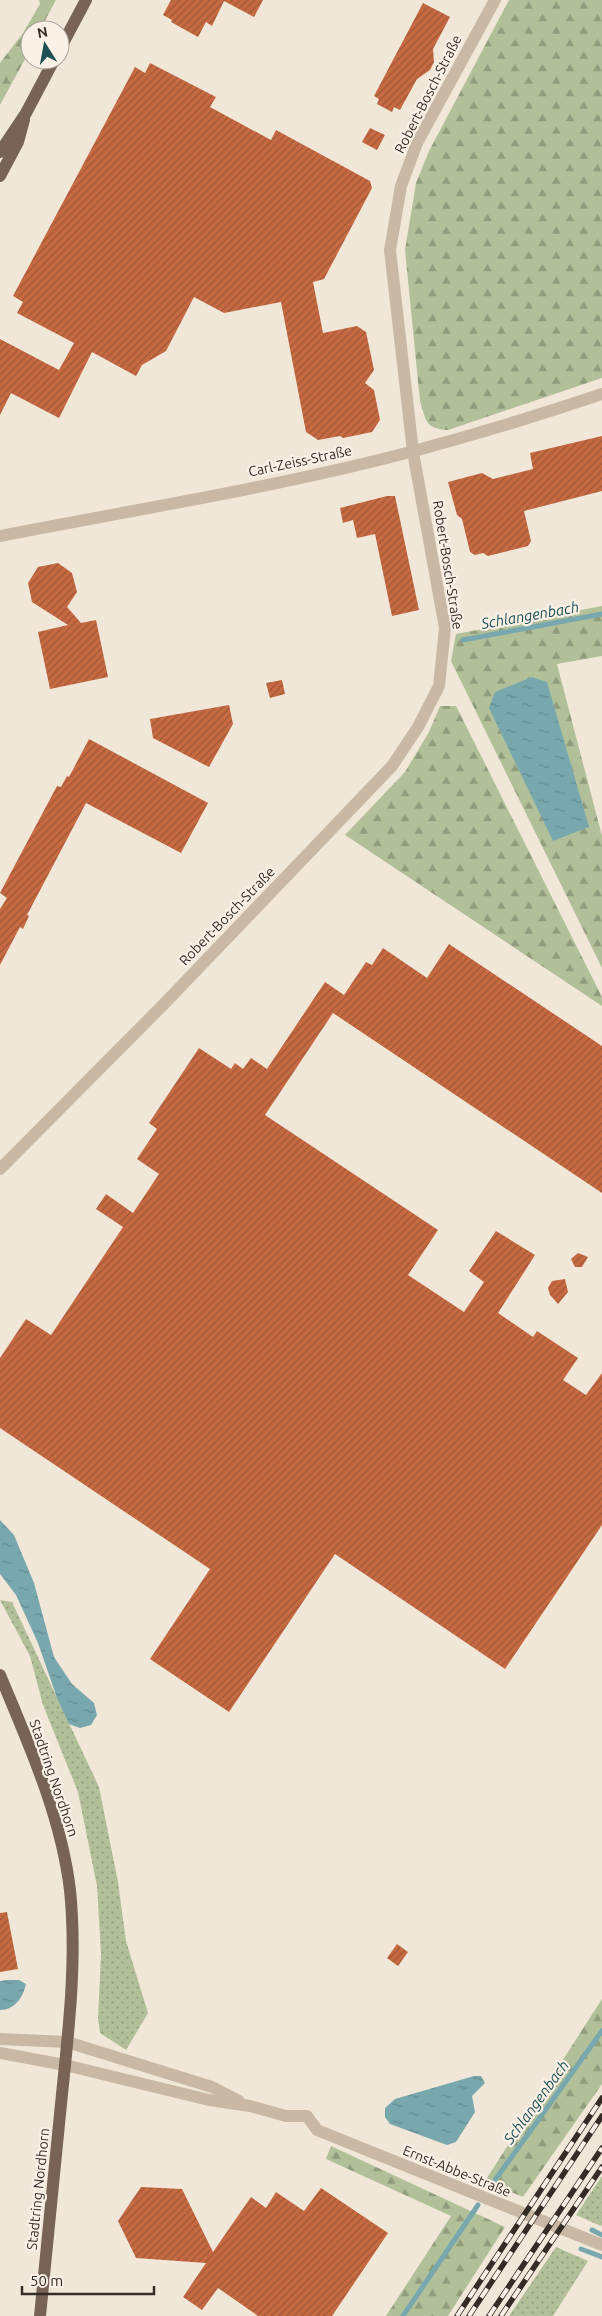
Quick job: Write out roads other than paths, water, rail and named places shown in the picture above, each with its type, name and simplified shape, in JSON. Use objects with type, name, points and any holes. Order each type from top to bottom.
[{"type":"main road","points":[[70,30],[86,0]]},
{"type":"main road","points":[[0,152],[26,113],[49,70]]},
{"type":"main road","points":[[0,176],[18,142],[26,113]]},
{"type":"main road","name":"Stadtring Nordhorn","points":[[0,1675],[34,1756],[58,1827],[70,1890],[73,1952],[67,2042],[40,2316]]},
{"type":"street","name":"Robert-Bosch-Straße","points":[[0,1169],[164,1004],[392,766],[418,727],[439,686],[446,628],[413,452],[390,250],[401,186],[417,143],[494,0]]},
{"type":"street","name":"Carl-Zeiss-Straße","points":[[0,536],[252,488],[413,452],[529,419],[602,394]]},
{"type":"street","points":[[0,2039],[67,2042],[212,2087],[250,2106]]},
{"type":"street","points":[[0,2053],[65,2065],[209,2100],[250,2106]]},
{"type":"street","name":"Ernst-Abbe-Straße","points":[[250,2106],[286,2116],[307,2116],[317,2130],[602,2245]]},
{"type":"water","points":[[532,677],[547,682],[589,827],[553,841],[489,708],[495,692]]},
{"type":"water","points":[[0,1520],[14,1535],[34,1583],[54,1657],[72,1684],[94,1703],[97,1715],[91,1725],[80,1728],[69,1724],[57,1698],[38,1643],[16,1595],[0,1574]]},
{"type":"water","points":[[19,1980],[26,1984],[18,2002],[10,2008],[0,2010],[0,1981]]},
{"type":"water","points":[[474,2076],[481,2076],[485,2083],[472,2096],[475,2112],[456,2142],[447,2145],[390,2124],[385,2117],[385,2108],[395,2099]]},
{"type":"waterway","name":"Schlangenbach","points":[[463,640],[602,614]]},
{"type":"waterway","name":"Schlangenbach","points":[[490,2187],[602,2031]]},
{"type":"waterway","name":"Schlangenbach","points":[[403,2316],[478,2205]]},
{"type":"waterway","points":[[592,2230],[602,2235]]},
{"type":"waterway","points":[[581,2249],[602,2257]]},
{"type":"railway","points":[[457,2316],[602,2098]]},
{"type":"railway","points":[[469,2316],[602,2116]]},
{"type":"railway","points":[[489,2316],[602,2148]]},
{"type":"railway","points":[[501,2316],[602,2167]]}]
